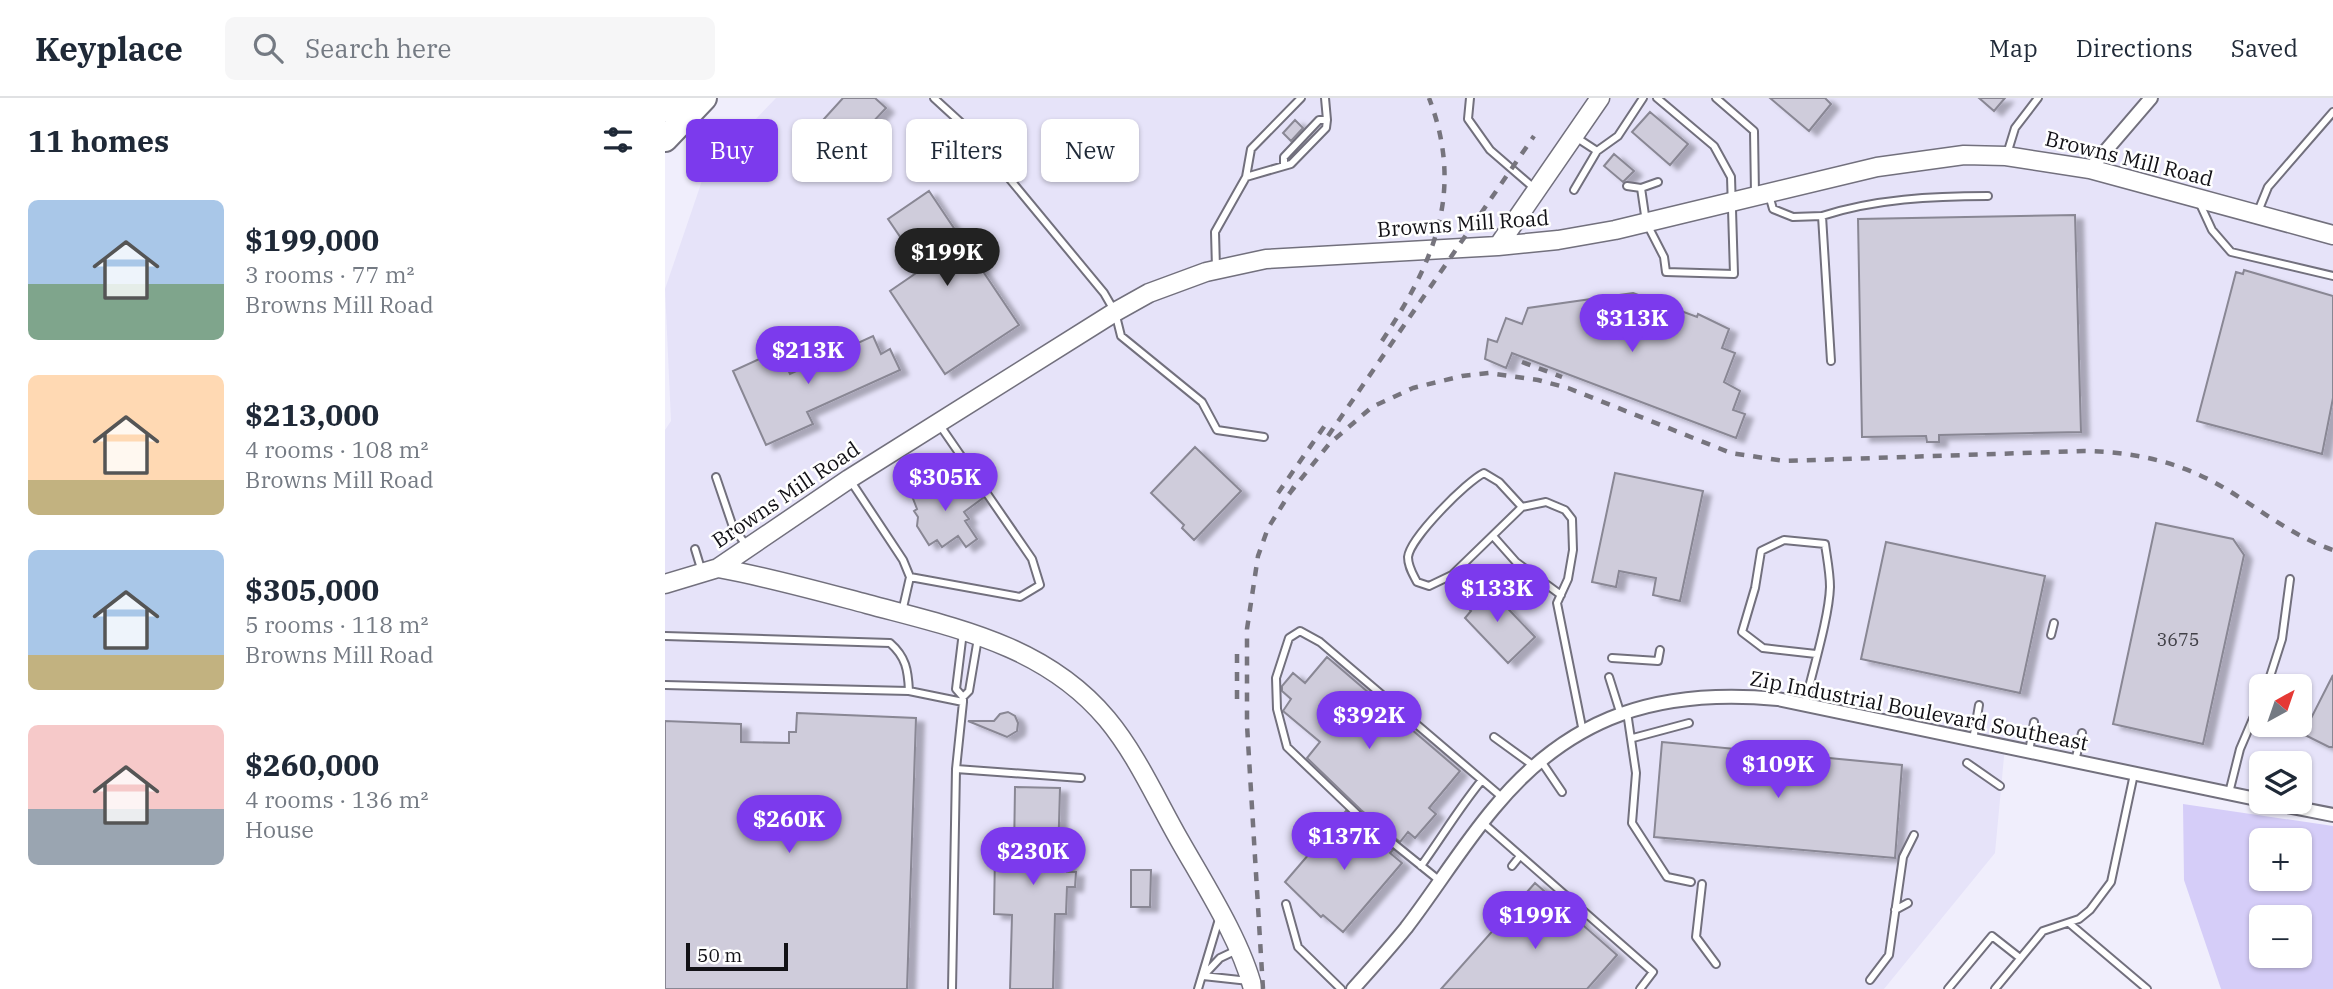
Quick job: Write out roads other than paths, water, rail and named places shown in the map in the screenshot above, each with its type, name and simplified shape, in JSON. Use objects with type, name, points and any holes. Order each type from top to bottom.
[{"type":"highway","points":[[665,110],[681,98]]},
{"type":"highway","points":[[665,139],[704,98]]},
{"type":"street","points":[[1498,246],[1600,98]]},
{"type":"street","points":[[2090,169],[2151,98]]},
{"type":"street","name":"Browns Mill Road","points":[[666,581],[710,571],[849,479],[1149,293],[1216,270],[1266,259],[1558,240],[1921,159],[2006,156],[2090,169],[2333,235]]},
{"type":"street","points":[[710,571],[901,613],[971,633],[1041,661],[1083,694],[1106,718],[1126,745],[1220,914],[1252,985]]},
{"type":"street","name":"Zip Industrial Boulevard Southeast","points":[[1353,989],[1404,930],[1503,798],[1537,763],[1583,732],[1624,713],[1678,698],[1727,694],[1805,704],[2249,797]]},
{"type":"street","points":[[2312,811],[2333,815]]},
{"type":"lane","points":[[934,98],[956,119]]},
{"type":"lane","points":[[939,104],[946,98]]},
{"type":"lane","points":[[1216,270],[1215,232],[1246,177],[1251,149],[1301,98]]},
{"type":"lane","points":[[1246,177],[1291,164],[1326,128],[1325,98]]},
{"type":"lane","points":[[1470,98],[1468,119],[1490,150],[1537,190]]},
{"type":"lane","points":[[1574,190],[1597,151],[1618,136],[1643,98]]},
{"type":"lane","points":[[1641,188],[1646,222],[1664,257],[1666,272],[1734,274],[1731,177],[1714,146],[1657,98]]},
{"type":"lane","points":[[1716,98],[1754,131],[1761,195],[1773,209],[1793,217],[1822,216],[1848,208],[1943,196],[1987,196]]},
{"type":"lane","points":[[2006,156],[2015,128],[2038,98]]},
{"type":"lane","points":[[2256,215],[2268,187],[2333,112]]},
{"type":"lane","points":[[1283,165],[1284,157],[1318,120],[1327,120]]},
{"type":"lane","points":[[1574,136],[1597,151]]},
{"type":"lane","points":[[1011,182],[1104,293],[1115,312],[1121,336],[1202,402],[1217,430],[1264,438]]},
{"type":"lane","points":[[1627,187],[1641,188],[1658,182]]},
{"type":"lane","points":[[2198,199],[2211,230],[2231,252],[2333,276]]},
{"type":"lane","points":[[1822,216],[1831,361]]},
{"type":"lane","points":[[910,577],[1020,597],[1040,585],[1032,559],[939,423]]},
{"type":"lane","points":[[1521,507],[1491,475],[1484,473],[1477,476],[1416,539],[1408,557],[1410,570],[1417,582],[1429,586],[1437,584],[1452,575],[1521,507],[1546,502],[1565,510],[1572,519],[1573,550],[1569,579],[1557,603],[1583,732]]},
{"type":"lane","points":[[716,477],[733,527],[747,547]]},
{"type":"lane","points":[[849,479],[904,560],[910,577],[901,613]]},
{"type":"lane","points":[[1493,536],[1516,562],[1561,595]]},
{"type":"lane","points":[[1805,704],[1816,654],[1830,588],[1825,544],[1784,540],[1761,551],[1755,588],[1742,632],[1763,648],[1816,654]]},
{"type":"lane","points":[[695,549],[710,571]]},
{"type":"lane","points":[[2271,674],[2282,639],[2290,579]]},
{"type":"lane","points":[[2051,635],[2054,623]]},
{"type":"lane","points":[[1440,882],[1378,832],[1287,747],[1275,692],[1289,638],[1297,631],[1304,631],[1319,642],[1503,798]]},
{"type":"lane","points":[[963,700],[955,689],[971,633]]},
{"type":"lane","points":[[951,989],[956,769],[963,700],[969,691],[971,633]]},
{"type":"lane","points":[[665,636],[890,643],[902,653],[908,669],[909,691]]},
{"type":"lane","points":[[1612,658],[1658,661],[1660,650]]},
{"type":"lane","points":[[1609,677],[1633,738],[1636,773],[1632,824],[1667,877],[1691,882]]},
{"type":"lane","points":[[665,685],[909,691],[963,700]]},
{"type":"lane","points":[[1973,740],[1979,705]]},
{"type":"lane","points":[[2029,752],[2034,722]]},
{"type":"lane","points":[[1633,738],[1689,723]]},
{"type":"lane","points":[[2229,793],[2240,749],[2249,728]]},
{"type":"lane","points":[[2075,761],[2082,733]]},
{"type":"lane","points":[[1494,737],[1537,763],[1562,792]]},
{"type":"lane","points":[[1967,763],[2000,786]]},
{"type":"lane","points":[[956,769],[1081,778]]},
{"type":"lane","points":[[1995,989],[2043,931],[2069,923],[2090,910],[2111,882],[2134,774]]},
{"type":"lane","points":[[1421,866],[1444,834],[1452,816],[1482,780]]},
{"type":"lane","points":[[1483,823],[1653,972],[1640,989]]},
{"type":"lane","points":[[1870,980],[1889,955],[1903,857],[1914,835]]},
{"type":"lane","points":[[1512,866],[1520,856]]},
{"type":"lane","points":[[1702,884],[1696,937],[1716,964]]},
{"type":"lane","points":[[1895,910],[1908,903]]},
{"type":"lane","points":[[1286,904],[1298,947],[1341,989]]},
{"type":"lane","points":[[1198,989],[1220,914]]},
{"type":"lane","points":[[2069,923],[2147,989]]},
{"type":"lane","points":[[1948,989],[1992,936],[2020,958]]},
{"type":"lane","points":[[1203,976],[1220,958],[1237,950]]},
{"type":"lane","points":[[1203,976],[1252,985]]},
{"type":"railway","points":[[1382,341],[1416,283],[1439,225],[1444,195],[1444,165],[1439,132],[1429,98]]},
{"type":"railway","points":[[1328,436],[1534,136]]},
{"type":"railway","points":[[1522,362],[1562,377]]},
{"type":"railway","points":[[1289,494],[1329,444],[1372,407],[1413,388],[1462,376],[1489,373],[1538,380],[1568,388],[1731,453],[1784,461],[2084,451],[2140,456],[2175,465],[2209,480],[2291,531],[2333,550]]},
{"type":"railway","points":[[1278,493],[1328,421]]},
{"type":"railway","points":[[1263,989],[1247,725],[1247,629],[1258,556],[1268,528],[1295,485]]},
{"type":"railway","points":[[1237,654],[1237,706]]}]
